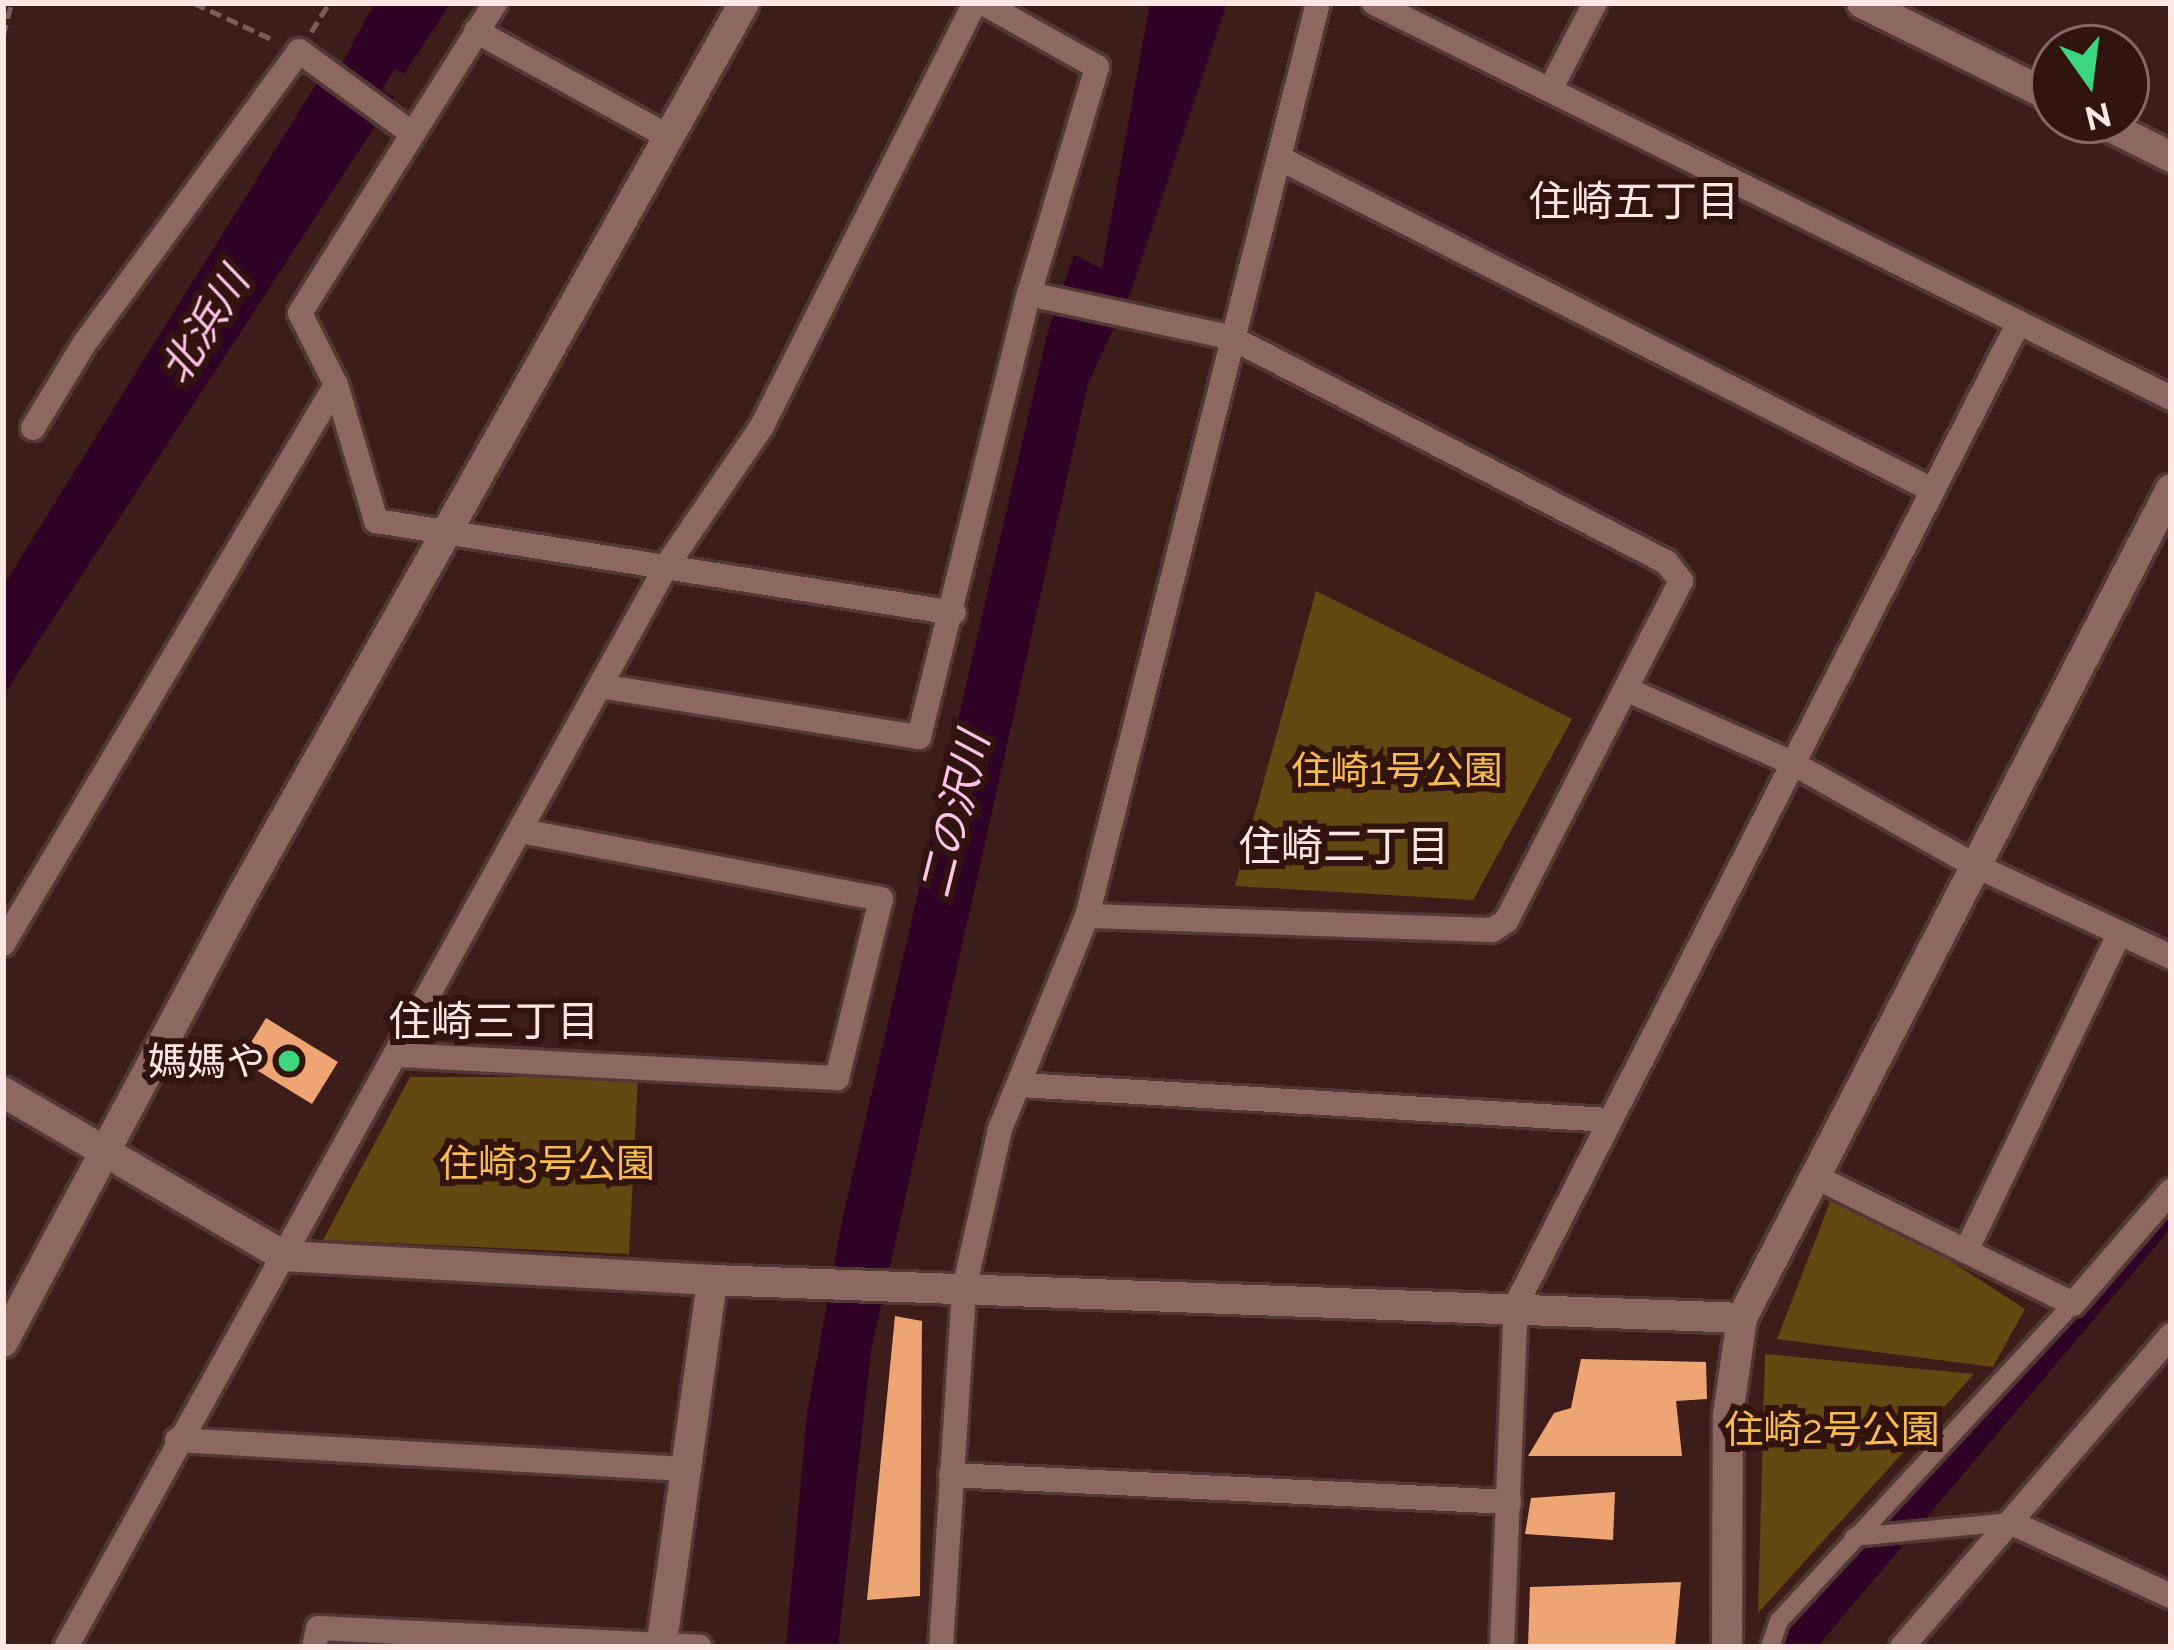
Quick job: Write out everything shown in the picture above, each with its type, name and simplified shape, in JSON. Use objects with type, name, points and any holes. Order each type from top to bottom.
[{"type":"street","points":[[495,3],[408,128],[300,314],[336,386],[376,521],[954,613]]},
{"type":"street","points":[[3,1342],[104,1150],[664,135],[744,3]]},
{"type":"street","points":[[66,1647],[667,565],[762,426],[980,3],[1097,67],[1029,294],[954,613],[919,737],[600,686]]},
{"type":"street","points":[[941,1647],[964,1289],[1000,1129],[1087,916],[1230,337],[1283,160],[1318,3]]},
{"type":"street","points":[[1374,3],[2171,398]]},
{"type":"street","points":[[1550,90],[1595,3]]},
{"type":"street","points":[[1862,3],[2030,86]]},
{"type":"street","points":[[476,31],[664,135]]},
{"type":"street","points":[[33,428],[84,344],[299,51],[408,128]]},
{"type":"street","points":[[1283,160],[1930,489]]},
{"type":"street","points":[[1029,294],[1230,337],[1667,563],[1681,581],[1506,921],[1492,930],[1087,916]]},
{"type":"street","points":[[1502,1647],[1516,1305],[2018,324]]},
{"type":"street","points":[[3,944],[336,386]]},
{"type":"street","points":[[1727,1647],[1728,1415],[1742,1318],[2171,489]]},
{"type":"street","points":[[1628,690],[1794,764],[1974,865],[2171,957]]},
{"type":"street","points":[[397,1055],[837,1078],[880,899],[520,831]]},
{"type":"street","points":[[1966,1251],[2120,933]]},
{"type":"street","points":[[1020,1084],[1609,1120]]},
{"type":"street","points":[[3,1092],[284,1256],[712,1280],[1516,1305],[1742,1318]]},
{"type":"street","points":[[1818,1178],[2073,1304]]},
{"type":"street","points":[[1771,1647],[1779,1621],[1863,1536],[2171,1192]]},
{"type":"street","points":[[662,1642],[712,1280]]},
{"type":"street","points":[[1902,1647],[2171,1335]]},
{"type":"street","points":[[177,1441],[685,1469]]},
{"type":"street","points":[[951,1474],[1509,1502]]},
{"type":"street","points":[[1863,1536],[2010,1522],[2171,1596]]},
{"type":"street","points":[[314,1647],[318,1628],[700,1647]]},
{"type":"path","points":[[3,36],[11,3]]},
{"type":"path","points":[[194,3],[299,51],[329,3]]},
{"type":"green space","name":"住崎1号公園","points":[[1316,591],[1572,719],[1473,900],[1235,886]]},
{"type":"green space","name":"住崎3号公園","points":[[410,1077],[638,1077],[629,1254],[323,1240]]},
{"type":"green space","points":[[1836,1187],[2025,1309],[1993,1367],[1777,1339]]},
{"type":"green space","name":"住崎2号公園","points":[[1765,1354],[1974,1374],[1758,1613]]},
{"type":"water","points":[[375,3],[451,3],[404,74],[351,46]]},
{"type":"water","name":"二の沢川","points":[[1150,3],[1227,3],[1132,288],[1088,384],[871,1351],[838,1647],[786,1647],[807,1414],[842,1221],[1048,331],[1074,254],[1102,269]]},
{"type":"water","name":"北浜川","points":[[330,62],[394,97],[3,696],[3,586]]},
{"type":"water","points":[[2171,1198],[2171,1228],[1817,1647],[1779,1647],[1783,1632]]},
{"type":"building","name":"媽媽や","points":[[266,1018],[338,1062],[312,1104],[240,1060]]},
{"type":"building","points":[[895,1316],[922,1321],[920,1596],[867,1600]]},
{"type":"building","points":[[1581,1359],[1706,1362],[1707,1399],[1676,1401],[1682,1456],[1528,1456],[1554,1413],[1571,1408]]},
{"type":"building","points":[[1615,1492],[1613,1540],[1525,1534],[1531,1498]]},
{"type":"building","points":[[1681,1582],[1675,1647],[1528,1647],[1530,1587]]},
{"type":"waterway","name":"北浜川","points":[[329,132],[406,3]]},
{"type":"place","name":"媽媽や","points":[[289,1061]]},
{"type":"district","name":"住崎五丁目","points":[[1634,202]]},
{"type":"district","name":"住崎二丁目","points":[[1344,847]]},
{"type":"district","name":"住崎三丁目","points":[[494,1022]]}]
